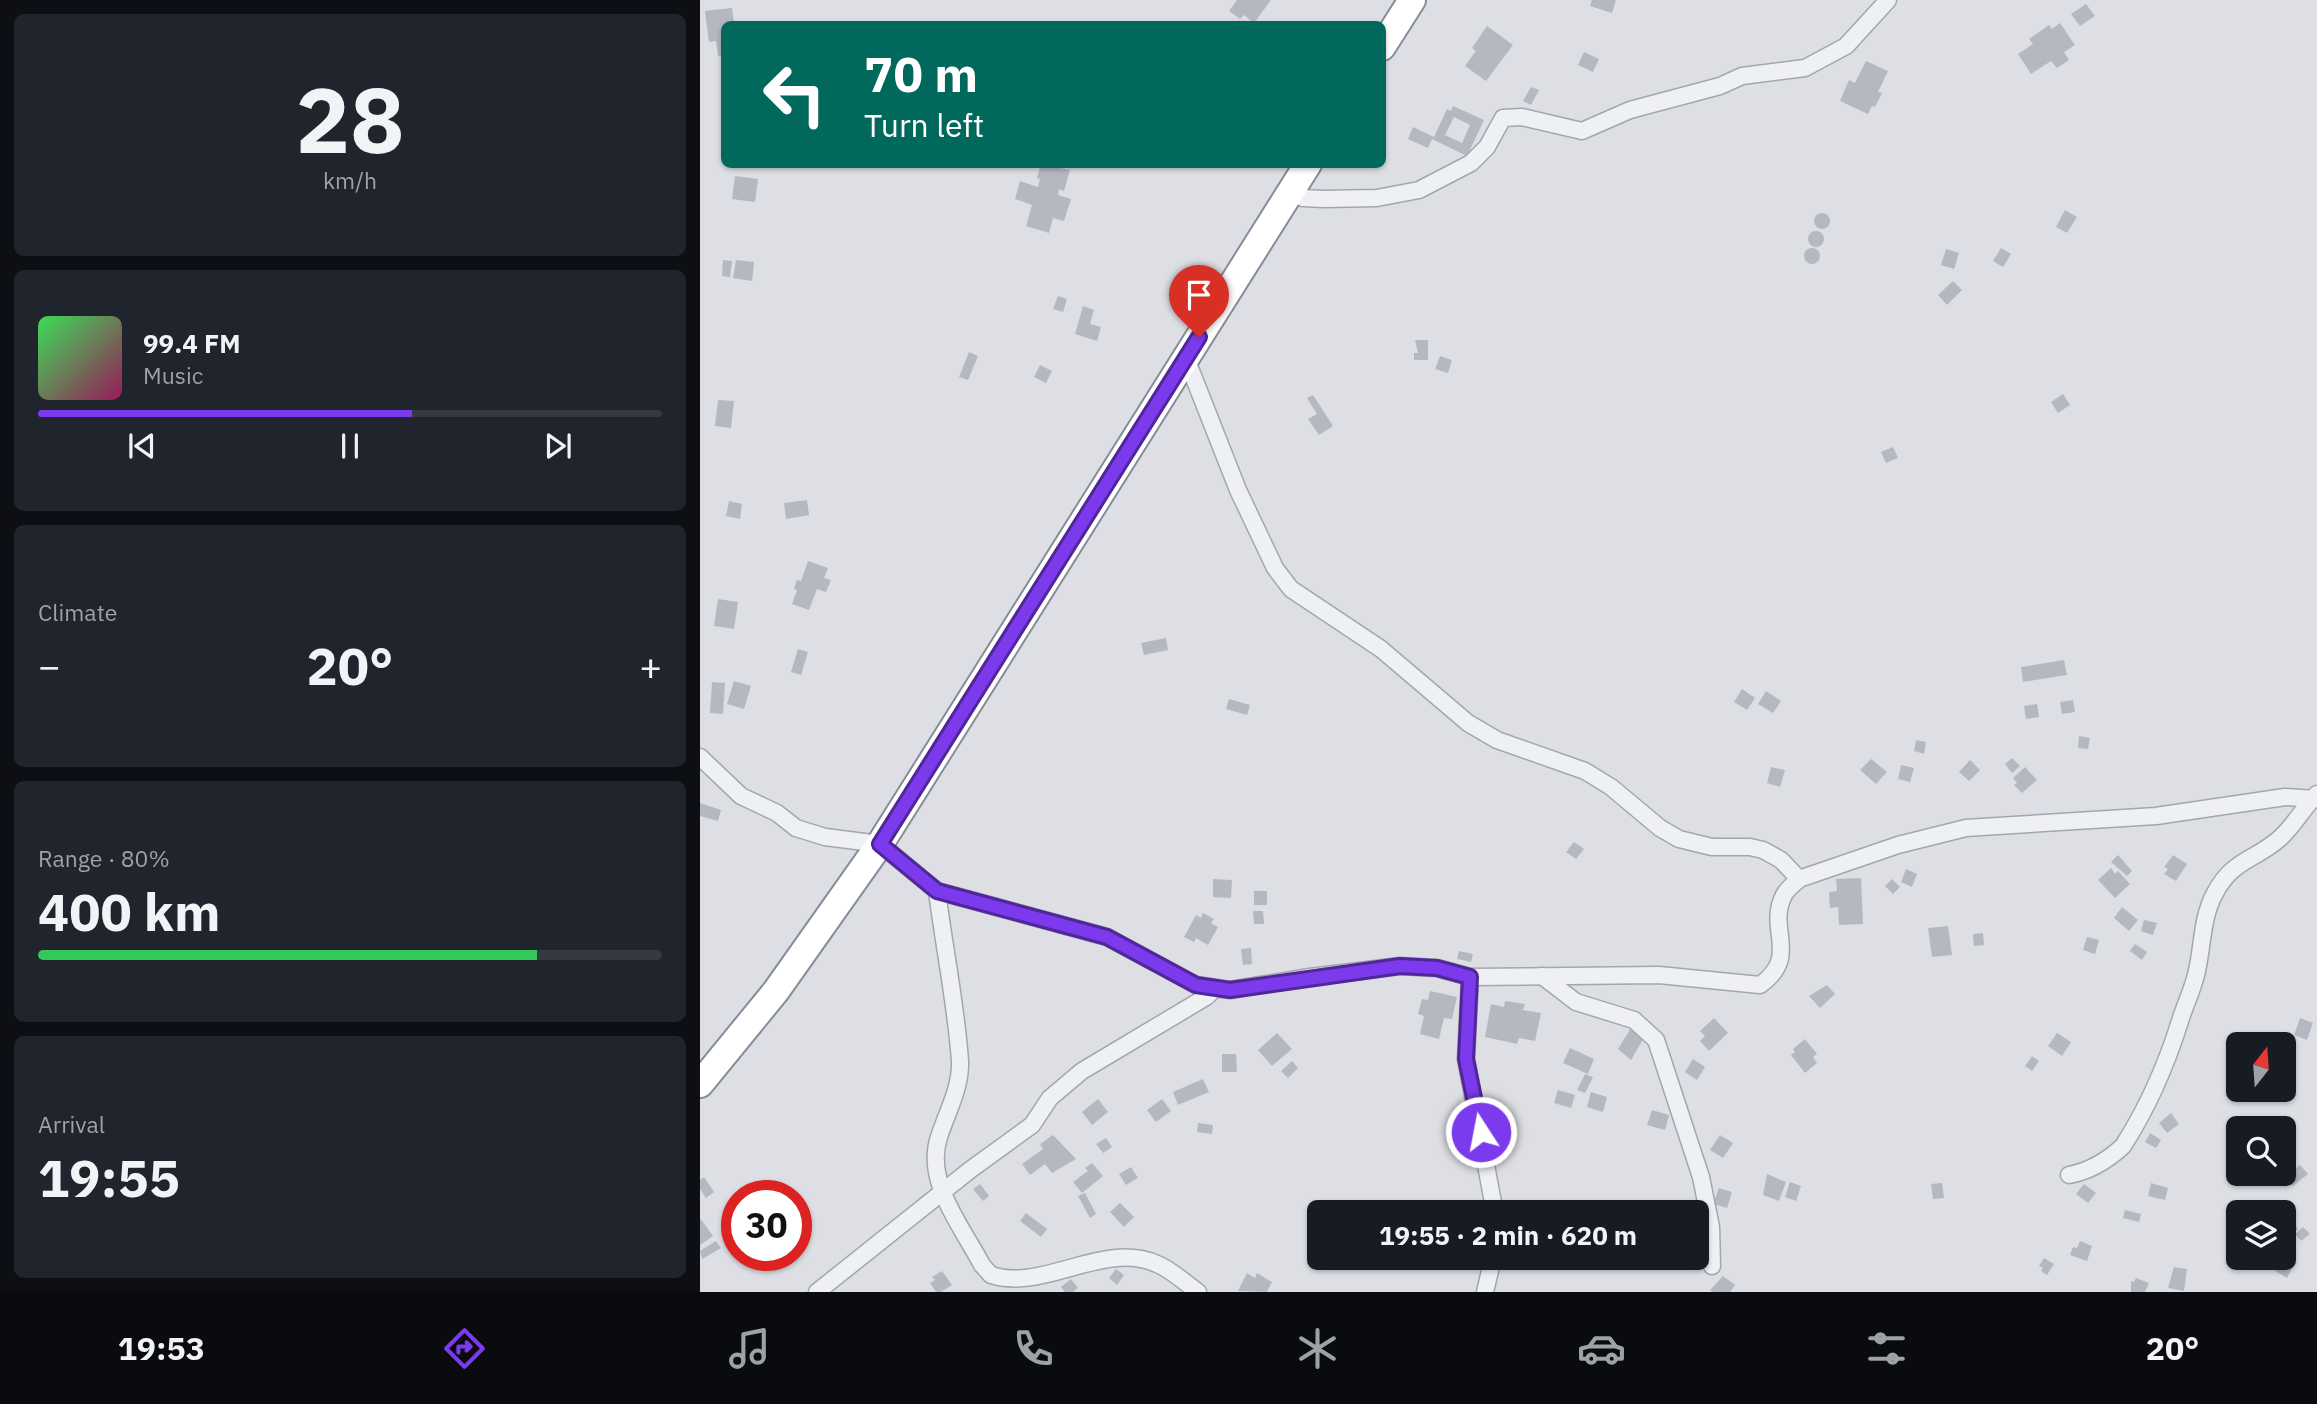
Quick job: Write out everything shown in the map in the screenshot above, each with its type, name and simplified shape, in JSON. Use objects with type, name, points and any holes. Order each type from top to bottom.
[{"type":"highway","points":[[1386,41],[1412,0]]},
{"type":"highway","points":[[700,1084],[776,991],[880,844],[1306,168]]},
{"type":"street","points":[[1292,190],[1303,198],[1324,199],[1377,198],[1419,190],[1471,163],[1487,147],[1503,118],[1522,117],[1582,131],[1630,110],[1720,86],[1742,76],[1805,68],[1846,46],[1888,0]]},
{"type":"street","points":[[1186,358],[1238,490],[1275,568],[1292,589],[1381,649],[1468,723],[1497,740],[1585,771],[1611,788],[1660,828],[1679,839],[1712,847],[1750,847],[1763,850],[1781,860],[1799,879]]},
{"type":"street","points":[[700,757],[741,796],[776,813],[796,828],[825,836],[880,844],[937,891],[1107,937],[1196,985],[1230,990],[1400,966],[1437,968],[1470,977],[1659,975],[1760,985],[1774,975],[1781,959],[1779,922],[1783,897],[1799,879],[1898,845],[1966,828],[2156,816],[2285,797],[2316,797]]},
{"type":"street","points":[[2069,1175],[2097,1166],[2123,1146],[2150,1101],[2168,1058],[2196,975],[2207,910],[2216,890],[2229,872],[2243,860],[2280,839],[2316,797]]},
{"type":"street","points":[[937,891],[960,1062],[955,1094],[938,1140],[935,1157],[942,1192],[982,1265],[991,1275],[1019,1279],[1115,1258],[1141,1259],[1159,1264],[1198,1292]]},
{"type":"street","points":[[1542,976],[1576,1002],[1634,1020],[1656,1040],[1701,1177],[1711,1227],[1712,1266]]},
{"type":"street","points":[[1470,977],[1466,1059],[1493,1200]]},
{"type":"street","points":[[817,1292],[942,1192],[1032,1125],[1050,1098],[1082,1071],[1215,989]]},
{"type":"street","points":[[1485,1292],[1490,1270]]},
{"type":"building","points":[[1237,0],[1271,0],[1255,21],[1244,15],[1240,19],[1229,11]]},
{"type":"building","points":[[1592,0],[1616,0],[1612,13],[1590,6]]},
{"type":"building","points":[[2086,4],[2095,16],[2080,26],[2071,14]]},
{"type":"building","points":[[732,8],[734,21],[721,21],[721,56],[718,56],[716,41],[709,42],[705,11]]},
{"type":"building","points":[[2060,23],[2075,45],[2064,52],[2069,60],[2057,68],[2051,61],[2031,74],[2018,54],[2033,44],[2029,39],[2049,25],[2052,29]]},
{"type":"building","points":[[1487,26],[1513,45],[1486,81],[1465,66],[1476,51],[1472,48]]},
{"type":"building","points":[[1584,52],[1599,59],[1593,72],[1578,65]]},
{"type":"building","points":[[1866,61],[1888,71],[1878,92],[1882,93],[1868,114],[1840,101],[1849,80],[1855,83]]},
{"type":"building","points":[[1531,87],[1539,90],[1531,105],[1523,101]]},
{"type":"building","points":[[1453,106],[1484,120],[1467,156],[1432,139],[1428,148],[1408,139],[1413,127],[1434,137],[1447,109],[1451,111]],"holes":[[[1454,117],[1470,125],[1462,143],[1445,135]]]},
{"type":"building","points":[[1040,168],[1070,170],[1064,191],[1059,189],[1058,195],[1071,199],[1064,221],[1053,218],[1049,233],[1026,226],[1032,205],[1015,199],[1020,181],[1038,187],[1040,179],[1037,178]]},
{"type":"building","points":[[735,176],[758,179],[755,202],[732,199]]},
{"type":"building","points":[[2065,210],[2077,217],[2067,233],[2056,227]]},
{"type":"building","points":[[1822,213],[1830,221],[1822,229],[1814,221]]},
{"type":"building","points":[[1816,231],[1824,239],[1816,247],[1808,239]]},
{"type":"building","points":[[1812,248],[1820,256],[1812,264],[1804,256]]},
{"type":"building","points":[[2001,248],[2011,254],[2003,267],[1993,261]]},
{"type":"building","points":[[1946,249],[1959,253],[1954,269],[1941,265]]},
{"type":"building","points":[[723,260],[732,261],[730,277],[722,276]]},
{"type":"building","points":[[736,260],[754,262],[752,281],[733,278]]},
{"type":"building","points":[[1953,281],[1962,290],[1947,305],[1938,295]]},
{"type":"building","points":[[1058,296],[1067,299],[1063,312],[1053,309]]},
{"type":"building","points":[[1083,306],[1094,310],[1090,324],[1101,327],[1097,341],[1075,334]]},
{"type":"building","points":[[1415,340],[1428,340],[1428,360],[1414,360],[1414,353],[1418,353]]},
{"type":"building","points":[[969,352],[978,356],[968,380],[959,377]]},
{"type":"building","points":[[1440,356],[1452,360],[1448,373],[1435,369]]},
{"type":"building","points":[[1040,365],[1052,371],[1046,383],[1034,377]]},
{"type":"building","points":[[2063,394],[2070,405],[2058,413],[2051,402]]},
{"type":"building","points":[[1313,395],[1333,426],[1319,435],[1308,419],[1317,414],[1307,398]]},
{"type":"building","points":[[718,400],[734,401],[731,428],[715,426]]},
{"type":"building","points":[[1893,447],[1898,458],[1886,463],[1881,452]]},
{"type":"building","points":[[807,500],[809,515],[786,519],[784,503]]},
{"type":"building","points":[[729,501],[742,504],[740,519],[726,516]]},
{"type":"building","points":[[808,561],[828,568],[824,578],[831,580],[826,592],[817,589],[809,610],[792,604],[797,580],[801,581]]},
{"type":"building","points":[[718,599],[738,602],[734,629],[714,626]]},
{"type":"building","points":[[1166,638],[1168,650],[1144,655],[1141,643]]},
{"type":"building","points":[[798,649],[808,652],[801,675],[791,672]]},
{"type":"building","points":[[2064,660],[2067,675],[2023,682],[2021,667]]},
{"type":"building","points":[[734,681],[751,686],[744,709],[727,704]]},
{"type":"building","points":[[712,682],[725,683],[723,714],[710,713]]},
{"type":"building","points":[[1742,689],[1755,698],[1747,710],[1734,702]]},
{"type":"building","points":[[1766,691],[1781,701],[1773,713],[1758,704]]},
{"type":"building","points":[[1229,699],[1250,705],[1247,715],[1226,709]]},
{"type":"building","points":[[2073,700],[2075,712],[2062,714],[2060,702]]},
{"type":"building","points":[[2037,704],[2039,717],[2026,719],[2024,706]]},
{"type":"building","points":[[2079,736],[2090,738],[2088,749],[2078,748]]},
{"type":"building","points":[[1916,740],[1926,742],[1924,754],[1914,751]]},
{"type":"building","points":[[2012,758],[2020,766],[2012,773],[2005,764]]},
{"type":"building","points":[[1871,759],[1887,772],[1876,784],[1860,770]]},
{"type":"building","points":[[1970,760],[1980,770],[1969,781],[1959,772]]},
{"type":"building","points":[[1901,765],[1914,768],[1910,782],[1898,779]]},
{"type":"building","points":[[1771,767],[1785,770],[1780,787],[1767,783]]},
{"type":"building","points":[[2025,767],[2037,780],[2022,793],[2014,785],[2017,783],[2013,778]]},
{"type":"building","points":[[700,803],[721,810],[718,821],[700,816]]},
{"type":"building","points":[[1574,842],[1584,849],[1576,859],[1566,852]]},
{"type":"building","points":[[2118,855],[2132,871],[2127,876],[2111,862]]},
{"type":"building","points":[[2173,855],[2187,864],[2176,881],[2164,874],[2168,869],[2164,867]]},
{"type":"building","points":[[2111,868],[2115,874],[2118,871],[2130,884],[2115,898],[2098,880]]},
{"type":"building","points":[[1906,869],[1917,874],[1912,887],[1901,882]]},
{"type":"building","points":[[1861,878],[1863,924],[1839,925],[1838,907],[1830,908],[1829,892],[1837,891],[1836,879]]},
{"type":"building","points":[[1213,879],[1232,880],[1231,898],[1213,897]]},
{"type":"building","points":[[1892,879],[1900,887],[1893,894],[1885,886]]},
{"type":"building","points":[[1254,891],[1267,891],[1267,905],[1254,905]]},
{"type":"building","points":[[2122,907],[2138,920],[2129,931],[2114,918]]},
{"type":"building","points":[[1253,911],[1263,911],[1264,924],[1254,924]]},
{"type":"building","points":[[1203,913],[1214,919],[1211,923],[1218,927],[1208,945],[1196,938],[1194,942],[1184,937],[1196,915],[1201,918]]},
{"type":"building","points":[[2144,920],[2157,923],[2153,935],[2141,931]]},
{"type":"building","points":[[1948,926],[1952,955],[1932,957],[1928,928]]},
{"type":"building","points":[[1983,933],[1984,945],[1974,946],[1973,934]]},
{"type":"building","points":[[2087,937],[2099,940],[2095,954],[2083,950]]},
{"type":"building","points":[[2135,944],[2147,952],[2142,960],[2130,951]]},
{"type":"building","points":[[1251,948],[1252,964],[1243,965],[1241,949]]},
{"type":"building","points":[[1459,951],[1473,954],[1471,962],[1457,959]]},
{"type":"building","points":[[1827,985],[1835,994],[1820,1008],[1809,996]]},
{"type":"building","points":[[1430,991],[1457,997],[1452,1019],[1444,1018],[1439,1039],[1420,1034],[1424,1016],[1418,1014],[1422,999],[1428,1000]]},
{"type":"building","points":[[1505,1001],[1525,1004],[1523,1010],[1541,1013],[1535,1041],[1519,1038],[1517,1044],[1485,1037],[1491,1004],[1504,1007]]},
{"type":"building","points":[[1714,1018],[1728,1033],[1709,1051],[1700,1041],[1705,1036],[1700,1031]]},
{"type":"building","points":[[2300,1018],[2313,1023],[2307,1040],[2296,1036]]},
{"type":"building","points":[[1631,1028],[1645,1036],[1631,1060],[1618,1049]]},
{"type":"building","points":[[1277,1033],[1292,1049],[1272,1066],[1258,1050]]},
{"type":"building","points":[[2057,1033],[2071,1042],[2062,1056],[2048,1046]]},
{"type":"building","points":[[1805,1039],[1817,1054],[1813,1057],[1817,1063],[1805,1073],[1791,1055],[1795,1052],[1793,1049]]},
{"type":"building","points":[[1570,1048],[1594,1059],[1588,1074],[1563,1063]]},
{"type":"building","points":[[1222,1054],[1236,1054],[1237,1072],[1222,1072]]},
{"type":"building","points":[[2032,1056],[2039,1061],[2032,1071],[2025,1066]]},
{"type":"building","points":[[1693,1059],[1705,1067],[1697,1080],[1685,1072]]},
{"type":"building","points":[[1292,1061],[1298,1068],[1288,1078],[1281,1071]]},
{"type":"building","points":[[1585,1074],[1593,1077],[1585,1093],[1577,1090]]},
{"type":"building","points":[[1203,1079],[1209,1092],[1178,1105],[1173,1092]]},
{"type":"building","points":[[1558,1090],[1575,1095],[1571,1108],[1554,1103]]},
{"type":"building","points":[[1591,1092],[1607,1097],[1603,1112],[1587,1107]]},
{"type":"building","points":[[1098,1099],[1108,1112],[1092,1125],[1082,1112]]},
{"type":"building","points":[[1162,1099],[1171,1111],[1156,1122],[1147,1110]]},
{"type":"building","points":[[1652,1110],[1669,1115],[1665,1130],[1647,1125]]},
{"type":"building","points":[[2171,1113],[2179,1124],[2167,1133],[2159,1123]]},
{"type":"building","points":[[1198,1123],[1213,1125],[1212,1134],[1197,1132]]},
{"type":"building","points":[[2150,1133],[2161,1140],[2156,1148],[2145,1142]]},
{"type":"building","points":[[1053,1135],[1076,1159],[1052,1173],[1045,1164],[1030,1175],[1022,1164],[1043,1149],[1040,1144]]},
{"type":"building","points":[[1720,1135],[1733,1143],[1723,1158],[1710,1150]]},
{"type":"building","points":[[1106,1138],[1112,1147],[1103,1153],[1096,1144]]},
{"type":"building","points":[[1092,1163],[1103,1176],[1082,1193],[1073,1182],[1088,1171],[1085,1168]]},
{"type":"building","points":[[2300,1165],[2308,1174],[2296,1184],[2296,1168]]},
{"type":"building","points":[[1131,1167],[1138,1178],[1126,1185],[1119,1174]]},
{"type":"building","points":[[1767,1174],[1786,1182],[1779,1201],[1763,1195]]},
{"type":"building","points":[[704,1177],[714,1192],[706,1198],[700,1189],[700,1180]]},
{"type":"building","points":[[1790,1182],[1801,1186],[1796,1201],[1785,1197]]},
{"type":"building","points":[[1942,1183],[1944,1198],[1933,1199],[1931,1184]]},
{"type":"building","points":[[2151,1183],[2168,1188],[2165,1200],[2148,1196]]},
{"type":"building","points":[[980,1184],[989,1196],[983,1201],[973,1189]]},
{"type":"building","points":[[2084,1184],[2096,1193],[2088,1203],[2076,1194]]},
{"type":"building","points":[[1719,1188],[1732,1192],[1727,1208],[1713,1204]]},
{"type":"building","points":[[1085,1193],[1096,1214],[1090,1218],[1078,1196]]},
{"type":"building","points":[[1120,1203],[1134,1217],[1124,1227],[1110,1212]]},
{"type":"building","points":[[2125,1210],[2141,1214],[2139,1222],[2123,1218]]},
{"type":"building","points":[[1026,1213],[1047,1229],[1041,1237],[1020,1221]]},
{"type":"building","points":[[700,1218],[713,1236],[700,1245]]},
{"type":"building","points":[[2303,1227],[2310,1234],[2301,1241],[2296,1233]]},
{"type":"building","points":[[716,1241],[721,1248],[702,1259],[700,1251]]},
{"type":"building","points":[[2080,1241],[2092,1246],[2087,1261],[2070,1255],[2073,1247],[2077,1248]]},
{"type":"building","points":[[2044,1258],[2054,1264],[2047,1275],[2039,1266]]},
{"type":"building","points":[[2174,1267],[2187,1269],[2184,1291],[2168,1288]]},
{"type":"building","points":[[1116,1269],[1124,1275],[1117,1285],[1109,1278]]},
{"type":"building","points":[[2276,1270],[2291,1270],[2287,1278]]},
{"type":"building","points":[[942,1271],[952,1285],[936,1292],[930,1283],[935,1280],[932,1277]]},
{"type":"building","points":[[1247,1273],[1255,1278],[1257,1273],[1272,1282],[1267,1292],[1238,1291]]},
{"type":"building","points":[[1723,1276],[1735,1285],[1730,1292],[1710,1290]]},
{"type":"building","points":[[2136,1278],[2149,1283],[2145,1292],[2131,1292],[2131,1281],[2134,1282]]},
{"type":"building","points":[[1071,1279],[1078,1288],[1073,1292],[1065,1292],[1061,1287]]},
{"type":"route","points":[[1199,337],[880,844],[937,891],[1107,937],[1196,985],[1230,990],[1400,966],[1437,968],[1470,977],[1466,1059],[1481,1132]]}]
